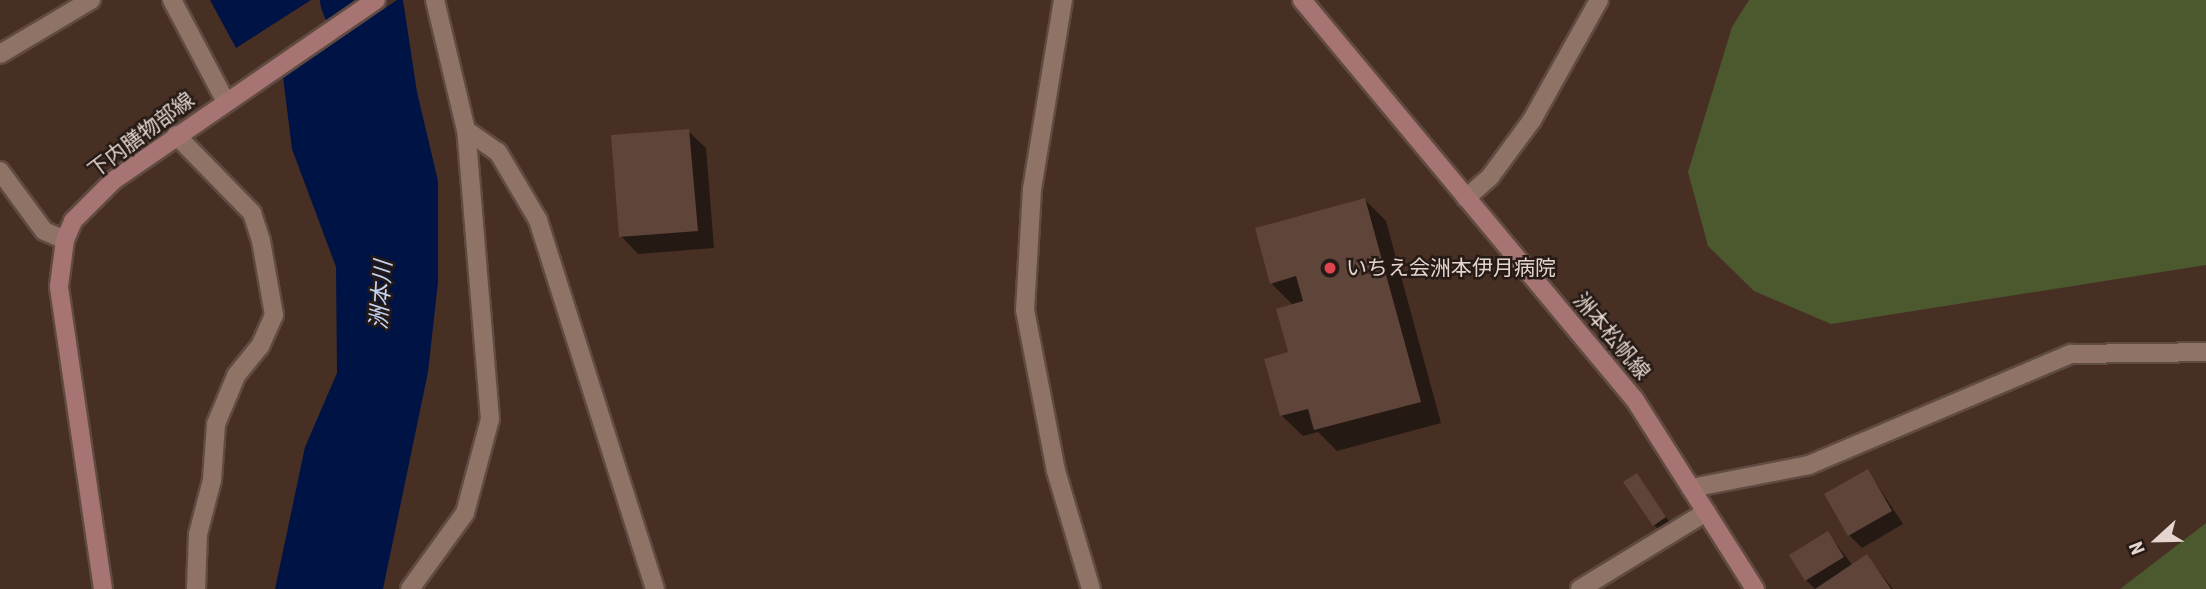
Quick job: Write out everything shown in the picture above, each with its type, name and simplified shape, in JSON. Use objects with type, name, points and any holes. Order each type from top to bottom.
[{"type":"main road","name":"下内膳物部線","points":[[103,589],[59,286],[65,240],[88,204],[176,135],[376,0]]},
{"type":"main road","name":"洲本松帆線","points":[[1302,0],[1636,400],[1755,589]]},
{"type":"street","points":[[0,54],[91,0]]},
{"type":"street","points":[[172,0],[225,100]]},
{"type":"street","points":[[410,589],[466,513],[490,419],[466,130],[435,0]]},
{"type":"street","points":[[1063,0],[1032,189],[1025,310],[1056,471],[1091,589]]},
{"type":"street","points":[[1466,198],[1490,177],[1532,120],[1599,0]]},
{"type":"street","points":[[466,130],[498,152],[538,220],[655,589]]},
{"type":"street","points":[[176,135],[252,213],[261,241],[274,315],[260,346],[236,376],[216,424],[212,480],[198,534],[196,589]]},
{"type":"street","points":[[0,172],[44,231],[65,240]]},
{"type":"street","points":[[1691,488],[1809,465],[2071,354],[2206,352]]},
{"type":"street","points":[[1580,589],[1706,512]]},
{"type":"green space","points":[[1749,0],[2206,0],[2206,265],[1831,324],[1754,291],[1708,246],[1688,172],[1732,27]]},
{"type":"green space","points":[[2206,523],[2206,589],[2120,589]]},
{"type":"water","points":[[210,0],[311,0],[236,48]]},
{"type":"water","points":[[397,0],[403,0],[417,92],[438,181],[438,282],[428,372],[383,589],[275,589],[305,447],[337,373],[336,267],[292,149],[283,77]]},
{"type":"building","points":[[689,129],[698,231],[619,237],[611,135]]},
{"type":"building","points":[[1365,198],[1421,402],[1314,430],[1308,409],[1280,416],[1264,359],[1288,352],[1276,309],[1303,301],[1296,276],[1270,284],[1255,228]]},
{"type":"building","points":[[1868,469],[1892,511],[1848,536],[1824,494]]},
{"type":"building","points":[[1637,473],[1666,517],[1653,526],[1623,482]]},
{"type":"building","points":[[1828,531],[1844,557],[1805,581],[1789,555]]},
{"type":"building","points":[[1867,554],[1891,589],[1815,589]]},
{"type":"waterway","name":"洲本川","points":[[348,0],[365,43],[371,102]]},
{"type":"place","name":"いちえ会洲本伊月病院","points":[[1330,268]]}]
